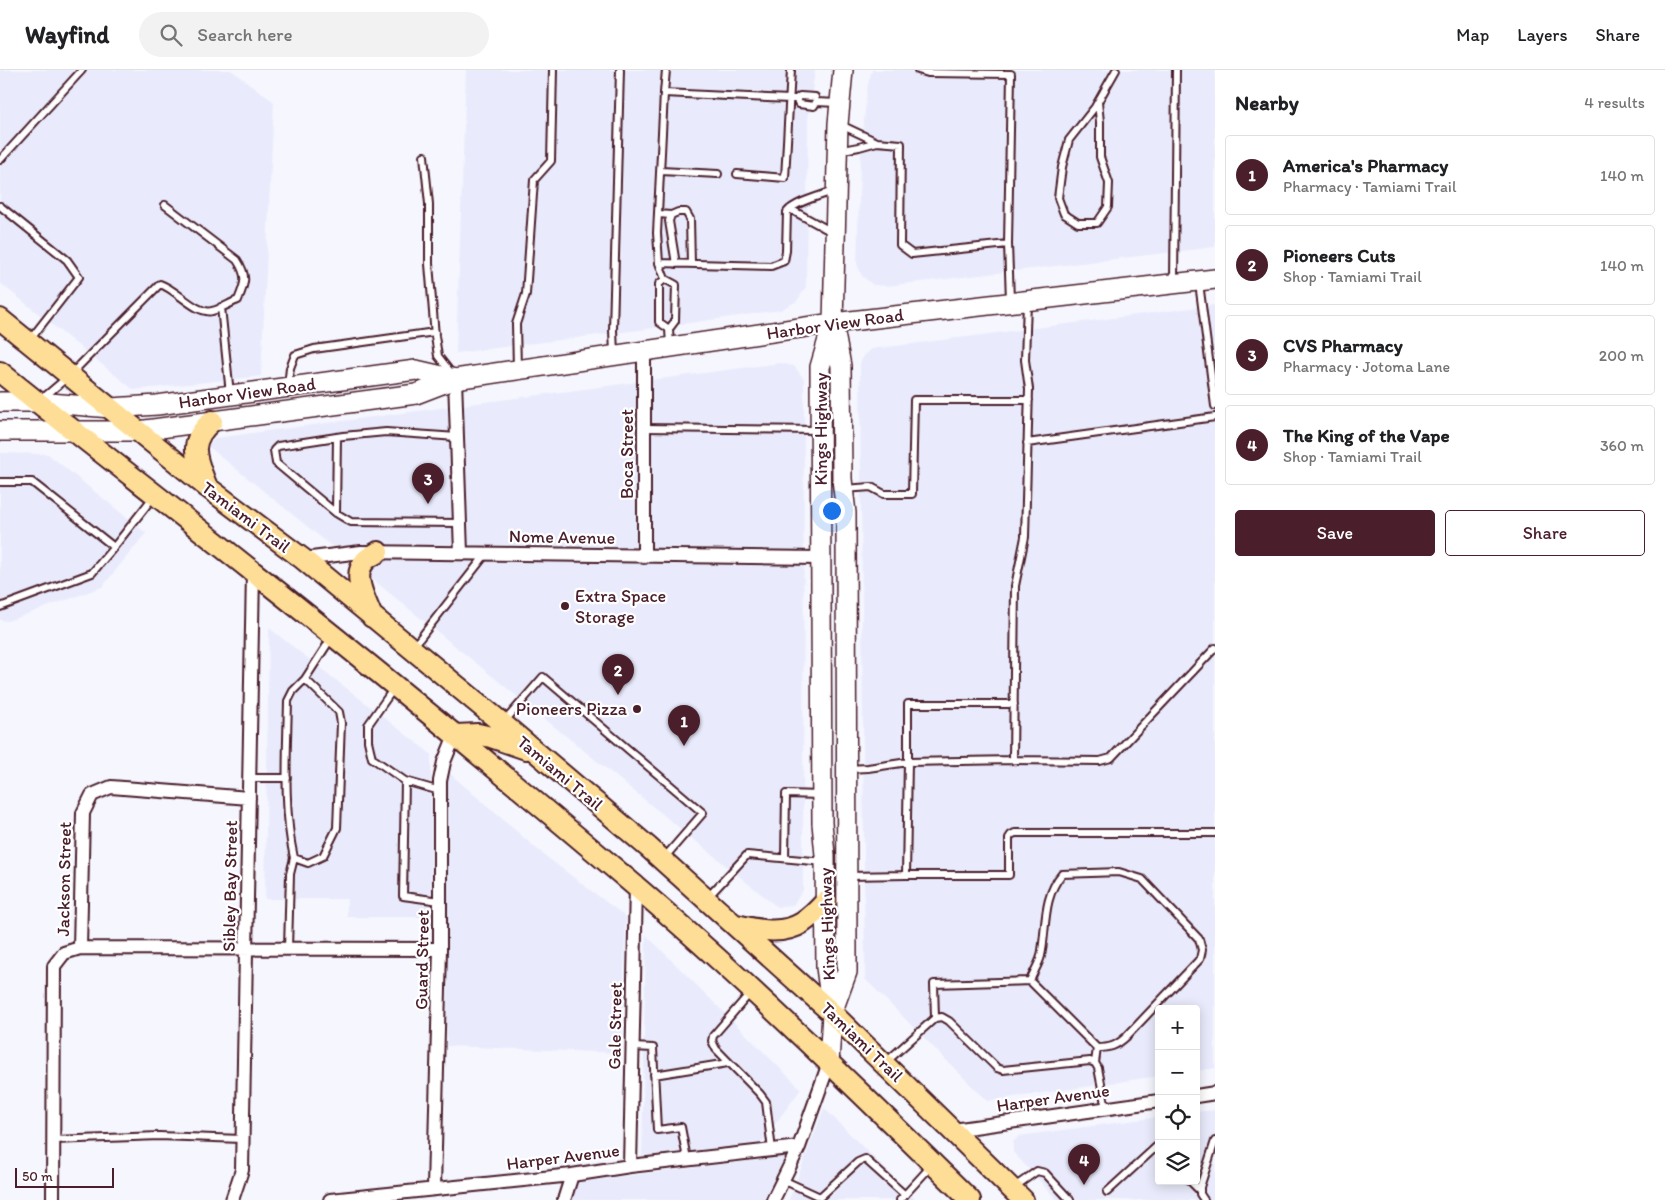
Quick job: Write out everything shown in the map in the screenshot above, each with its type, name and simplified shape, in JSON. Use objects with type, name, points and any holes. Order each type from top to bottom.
[{"type":"main road","name":"Kings Highway","points":[[832,1013],[847,972],[846,513],[843,489],[841,366],[833,323],[838,124],[843,70]]},
{"type":"main road","name":"Harbor View Road","points":[[0,431],[138,431],[416,394],[455,379],[644,351],[670,338],[833,323],[1207,280]]},
{"type":"main road","name":"Tamiami Trail","points":[[0,319],[207,487],[303,560],[372,616],[662,860],[832,1013],[1018,1195]]},
{"type":"main road","name":"Kings Highway","points":[[832,1013],[826,967],[825,862],[822,823],[820,367],[833,323]]},
{"type":"main road","name":"Harbor View Road","points":[[0,402],[37,402],[111,408],[157,405],[416,370],[455,379]]},
{"type":"main road","points":[[0,372],[455,735],[636,886],[829,1063],[970,1200]]},
{"type":"main road","points":[[207,487],[197,459],[196,445],[201,431],[212,421]]},
{"type":"main road","points":[[372,616],[359,580],[359,570],[366,560],[378,552]]},
{"type":"main road","points":[[455,735],[478,734],[537,753]]},
{"type":"main road","points":[[822,769],[846,769]]},
{"type":"main road","points":[[736,925],[763,931],[784,929],[802,924],[826,901]]},
{"type":"main road","points":[[829,1063],[832,1013]]},
{"type":"street","name":"Boca Street","points":[[644,351],[644,557]]},
{"type":"street","points":[[455,379],[461,553]]},
{"type":"street","name":"Nome Avenue","points":[[303,560],[361,552],[821,558]]},
{"type":"street","name":"Sibley Bay Street","points":[[232,1200],[242,1170],[253,572]]},
{"type":"street","name":"Guard Street","points":[[434,1188],[440,949],[440,781],[444,762],[455,735]]},
{"type":"street","name":"Jackson Street","points":[[54,1200],[54,966],[64,953],[80,948],[83,813],[92,795],[111,787],[249,798]]},
{"type":"street","name":"Gale Street","points":[[630,1166],[636,886]]},
{"type":"street","points":[[80,948],[440,949]]},
{"type":"street","points":[[773,1200],[799,1147],[829,1063]]},
{"type":"street","points":[[1200,1095],[1215,1093]]},
{"type":"street","name":"Harper Avenue","points":[[953,1130],[1155,1102]]},
{"type":"street","name":"Harper Avenue","points":[[330,1200],[572,1175],[630,1166],[799,1147]]},
{"type":"street","points":[[564,1200],[572,1175]]},
{"type":"lane","points":[[0,160],[82,70]]},
{"type":"lane","points":[[518,370],[516,324],[526,294],[534,180],[551,161],[553,70]]},
{"type":"lane","points":[[614,356],[613,330],[620,70]]},
{"type":"lane","points":[[666,70],[657,233],[659,263],[665,279],[676,285],[675,321],[670,338]]},
{"type":"lane","points":[[737,174],[785,178],[793,99],[791,70]]},
{"type":"lane","points":[[918,70],[928,73],[1011,72],[1008,244],[1018,302],[1029,400],[1025,537],[1015,586],[1013,760]]},
{"type":"lane","points":[[1098,102],[1100,157],[1109,184],[1108,207],[1097,222],[1078,223],[1064,214],[1058,198],[1062,167],[1069,140],[1098,102],[1116,70]]},
{"type":"lane","points":[[1174,284],[1176,70]]},
{"type":"lane","points":[[664,93],[793,99],[799,104],[814,106],[816,102],[840,103]]},
{"type":"lane","points":[[838,124],[877,142],[901,144],[900,245],[912,254],[1008,244]]},
{"type":"lane","points":[[837,151],[877,142]]},
{"type":"lane","points":[[424,156],[429,204],[429,264],[434,332],[438,356],[455,379]]},
{"type":"lane","points":[[661,170],[718,174]]},
{"type":"lane","points":[[659,263],[771,266],[784,261],[787,212],[790,208],[836,190]]},
{"type":"lane","points":[[37,402],[70,376],[160,284],[168,287],[200,310],[211,312],[238,300],[245,283],[243,270],[237,260],[165,204]]},
{"type":"lane","points":[[0,206],[67,260],[78,276],[28,342]]},
{"type":"lane","points":[[790,208],[835,234]]},
{"type":"lane","points":[[658,214],[671,215],[678,212],[686,212],[690,219],[691,264]]},
{"type":"lane","points":[[671,215],[669,221],[676,264]]},
{"type":"lane","points":[[665,279],[659,284],[659,322],[670,338]]},
{"type":"lane","points":[[1207,280],[1206,341],[1215,406]]},
{"type":"lane","points":[[221,307],[230,395]]},
{"type":"lane","points":[[288,387],[290,368],[295,355],[314,349],[434,332]]},
{"type":"lane","points":[[1206,341],[1215,341]]},
{"type":"lane","points":[[843,489],[871,487],[884,494],[912,494],[914,400],[1029,400]]},
{"type":"lane","points":[[1027,443],[1215,417]]},
{"type":"lane","points":[[644,428],[820,430]]},
{"type":"lane","points":[[457,437],[386,432],[337,437],[278,446],[274,450],[273,456],[276,463],[336,513],[351,522],[460,523]]},
{"type":"lane","points":[[336,513],[337,437]]},
{"type":"lane","points":[[0,482],[32,482],[114,546]]},
{"type":"lane","points":[[0,607],[92,573],[155,496]]},
{"type":"lane","points":[[412,649],[487,553]]},
{"type":"lane","points":[[288,949],[290,874],[294,858],[291,842],[287,778],[288,701],[293,691],[305,679],[332,636]]},
{"type":"lane","points":[[846,769],[908,762],[1100,761],[1111,758],[1215,648]]},
{"type":"lane","points":[[502,724],[543,677],[703,813],[662,860]]},
{"type":"lane","points":[[294,858],[308,863],[323,856],[337,828],[341,723],[339,712],[305,679]]},
{"type":"lane","points":[[395,687],[368,725],[368,741],[372,758],[405,781],[440,791]]},
{"type":"lane","points":[[906,875],[908,704],[1014,704]]},
{"type":"lane","points":[[249,778],[287,778]]},
{"type":"lane","points":[[405,781],[403,896],[440,901]]},
{"type":"lane","points":[[785,858],[786,794],[822,795]]},
{"type":"lane","points":[[847,876],[1009,875],[1009,838],[1015,833],[1215,833]]},
{"type":"lane","points":[[707,899],[747,854],[825,862]]},
{"type":"lane","points":[[935,1018],[934,984],[1030,981],[1097,1048],[1110,1048],[1126,1038],[1200,959],[1202,950],[1199,940],[1142,879],[1119,872],[1062,874],[1054,882],[1048,899],[1040,957],[1030,981]]},
{"type":"lane","points":[[752,991],[713,1036],[712,1041],[716,1049],[766,1102],[772,1150]]},
{"type":"lane","points":[[884,1063],[935,1018],[942,1017],[949,1021],[996,1068],[1003,1070],[1095,1062]]},
{"type":"lane","points":[[632,1047],[653,1048],[657,1130],[681,1128],[687,1160]]},
{"type":"lane","points":[[1097,1048],[1095,1062],[1098,1068],[1106,1109]]},
{"type":"lane","points":[[654,1076],[728,1062]]},
{"type":"lane","points":[[54,1140],[159,1136],[242,1139]]},
{"type":"lane","points":[[1200,1191],[1215,1141]]},
{"type":"lane","points":[[1107,1192],[1155,1150]]},
{"type":"lane","points":[[783,1180],[821,1198],[858,1162],[865,1160],[903,1197],[933,1164]]},
{"type":"lane","points":[[1018,1195],[1037,1171],[1041,1171],[1070,1200]]},
{"type":"lane","points":[[1194,1185],[1200,1191],[1204,1200]]},
{"type":"shaded area","points":[[0,70],[231,70],[274,102],[261,376],[134,390],[0,283]]},
{"type":"shaded area","points":[[466,70],[815,70],[808,119],[806,287],[797,301],[780,310],[456,353]]},
{"type":"shaded area","points":[[872,70],[1215,70],[1215,247],[887,286],[873,285],[862,276],[857,264],[860,166],[867,88]]},
{"type":"shaded area","points":[[1215,305],[1215,1068],[1200,1070],[1200,1005],[1155,1005],[1155,1077],[987,1101],[865,979],[860,364],[864,355],[872,349]]},
{"type":"shaded area","points":[[780,363],[794,366],[804,379],[803,890],[793,905],[777,907],[208,446],[215,438]]},
{"type":"shaded area","points":[[0,453],[48,454],[146,533],[102,587],[8,621],[0,620]]},
{"type":"shaded area","points":[[269,628],[431,754],[431,917],[347,917],[347,899],[265,899]]},
{"type":"shaded area","points":[[448,772],[544,855],[626,917],[621,1053],[447,1046]]},
{"type":"shaded area","points":[[646,935],[801,1089],[760,1144],[642,1156]]},
{"type":"shaded area","points":[[824,1108],[916,1200],[789,1200]]},
{"type":"shaded area","points":[[1215,1110],[1215,1200],[1057,1200],[1013,1152],[1013,1142],[1019,1136],[1155,1118],[1155,1185],[1200,1185],[1200,1112]]},
{"type":"shaded area","points":[[785,1156],[765,1200],[571,1200],[578,1182]]},
{"type":"place","name":"CVS Pharmacy","points":[[428,504]]},
{"type":"place","name":"Extra Space Storage","points":[[565,606]]},
{"type":"place","name":"Pioneers Cuts","points":[[618,695]]},
{"type":"place","name":"Pioneers Pizza","points":[[637,709]]},
{"type":"place","name":"America's Pharmacy","points":[[684,746]]},
{"type":"place","name":"The King of the Vape","points":[[1084,1185]]}]
